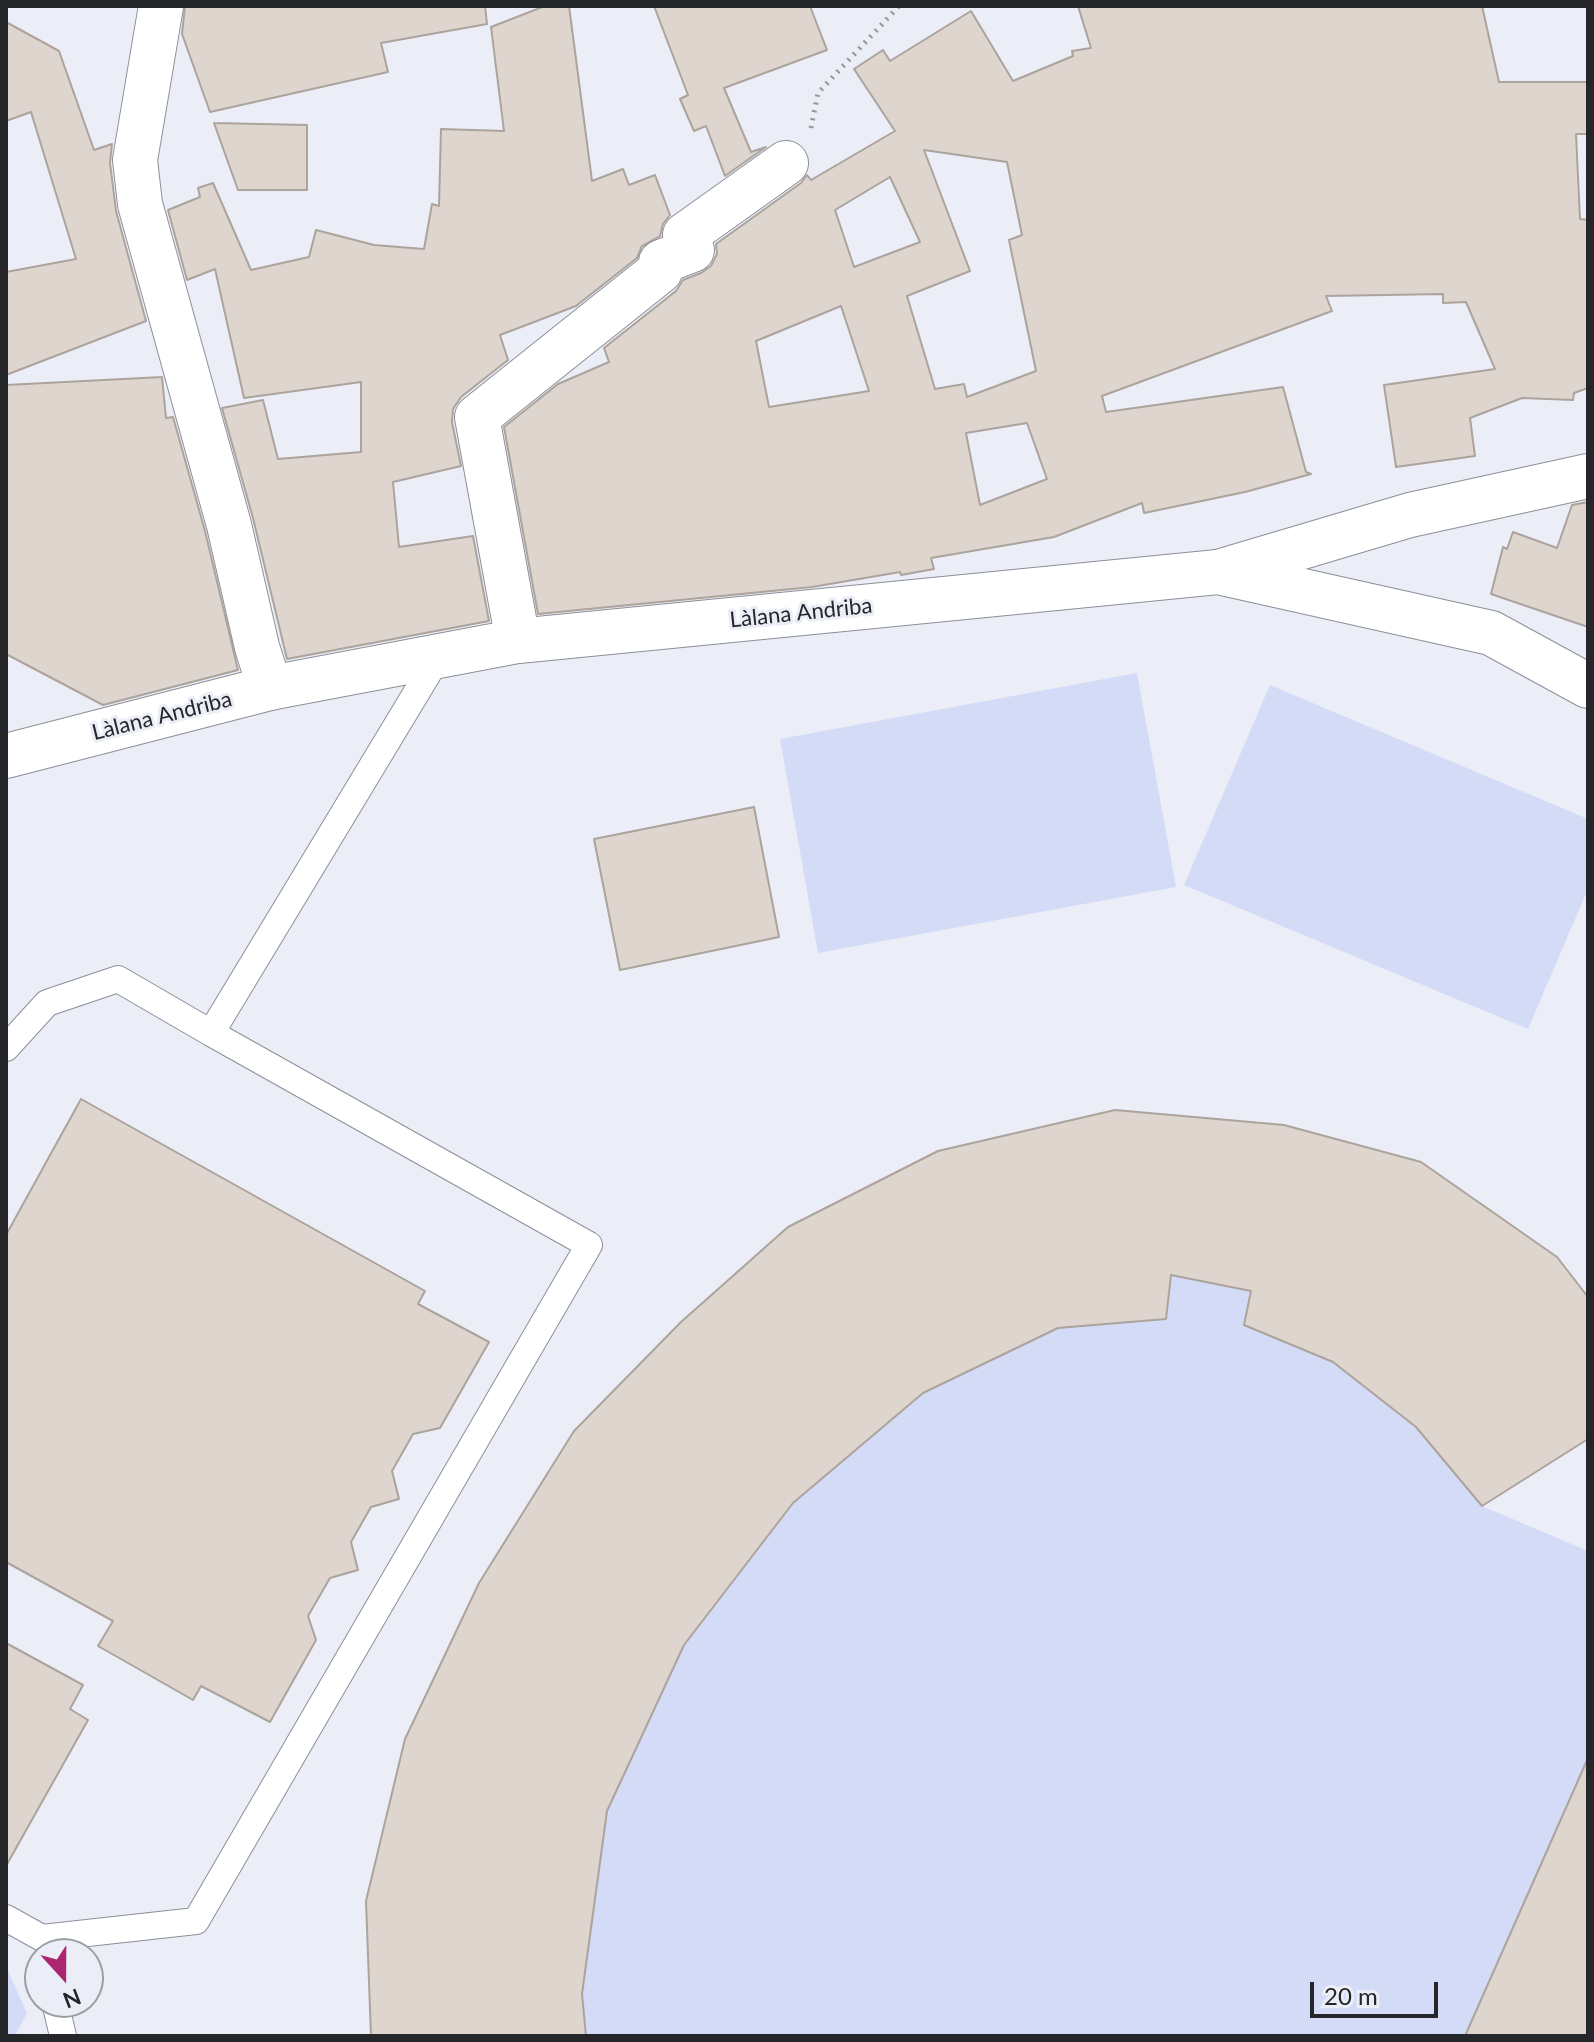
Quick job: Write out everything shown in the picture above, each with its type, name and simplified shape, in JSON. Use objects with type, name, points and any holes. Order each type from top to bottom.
[{"type":"street","points":[[161,6],[135,160],[140,204],[229,525],[257,647],[270,688]]},
{"type":"street","points":[[518,641],[477,417],[660,271],[661,262],[692,250],[685,235],[786,163]]},
{"type":"street","points":[[1218,572],[1410,515],[1588,476]]},
{"type":"street","name":"Làlana Andriba","points":[[6,756],[270,688],[518,641],[1218,572],[1491,633],[1588,686]]},
{"type":"lane","points":[[211,1033],[438,657]]},
{"type":"lane","points":[[6,1048],[47,1003],[118,979],[589,1245],[196,1921],[92,1938]]},
{"type":"lane","points":[[6,1918],[32,1938]]},
{"type":"path","points":[[786,163],[809,138],[818,93],[899,6]]},
{"type":"shaded area","points":[[1137,673],[1176,887],[818,953],[780,739]]},
{"type":"shaded area","points":[[1270,685],[1588,819],[1588,889],[1528,1029],[1184,885]]},
{"type":"shaded area","points":[[1115,1110],[1284,1125],[1421,1162],[1557,1257],[1588,1297],[1588,1439],[1482,1506],[1588,1551],[1588,2036],[371,2036],[366,1901],[405,1739],[479,1583],[574,1431],[681,1322],[788,1227],[938,1151]]},
{"type":"shaded area","points":[[6,1966],[24,2006],[24,2018],[15,2036],[6,2036]]},
{"type":"building","points":[[185,6],[485,6],[487,24],[381,43],[388,72],[210,112],[182,34]]},
{"type":"building","points":[[545,6],[569,6],[592,181],[623,169],[629,185],[655,175],[670,215],[663,224],[660,236],[642,246],[637,258],[576,306],[500,335],[508,360],[461,397],[453,409],[452,422],[461,466],[393,482],[399,547],[473,536],[489,621],[287,659],[253,518],[222,408],[263,400],[278,459],[361,452],[361,382],[244,398],[215,269],[187,280],[168,210],[200,197],[198,188],[213,183],[251,270],[309,257],[316,230],[374,245],[424,249],[432,204],[439,206],[441,129],[504,131],[491,27]]},
{"type":"building","points":[[654,6],[810,6],[827,50],[724,88],[751,152],[766,147],[725,176],[706,126],[694,131],[680,99],[688,95]]},
{"type":"building","points":[[1078,6],[1482,6],[1499,82],[1588,82],[1588,134],[1576,134],[1580,219],[1588,220],[1588,388],[1574,393],[1573,400],[1522,398],[1470,418],[1475,456],[1396,467],[1384,385],[1495,369],[1466,302],[1443,303],[1443,294],[1326,296],[1332,311],[1102,396],[1106,412],[1283,387],[1306,472],[1311,474],[1245,492],[1144,513],[1142,503],[1054,537],[931,558],[934,569],[901,575],[900,572],[812,587],[538,614],[504,427],[558,384],[609,362],[604,348],[676,291],[683,280],[711,266],[717,254],[716,244],[801,183],[807,175],[811,180],[895,131],[854,69],[883,50],[890,61],[971,11],[1013,81],[1073,56],[1072,51],[1091,48]],"holes":[[[924,150],[1007,162],[1022,235],[1009,240],[1036,371],[967,397],[964,384],[935,389],[907,296],[970,271]],[[890,177],[920,242],[854,267],[835,210]],[[841,306],[869,391],[769,407],[756,341]],[[1027,423],[1047,479],[980,505],[966,433]]]},
{"type":"building","points":[[6,22],[59,51],[94,150],[112,144],[110,163],[116,211],[146,321],[6,375],[6,272],[76,259],[31,112],[6,121]]},
{"type":"building","points":[[214,123],[307,125],[307,190],[238,190]]},
{"type":"building","points":[[162,377],[166,418],[173,417],[205,531],[238,670],[103,705],[6,654],[6,385]]},
{"type":"building","points":[[1588,502],[1588,627],[1491,594],[1503,547],[1507,549],[1513,532],[1557,548],[1572,505]]},
{"type":"building","points":[[754,807],[779,937],[620,970],[594,839]]},
{"type":"building","points":[[81,1099],[425,1291],[418,1304],[489,1342],[440,1428],[413,1434],[392,1471],[399,1499],[371,1507],[351,1542],[358,1570],[330,1578],[308,1616],[316,1640],[270,1722],[201,1686],[193,1700],[98,1646],[113,1621],[6,1562],[6,1235]]},
{"type":"building","points":[[1115,1110],[1284,1125],[1421,1162],[1557,1257],[1588,1297],[1588,1439],[1482,1506],[1416,1427],[1333,1362],[1244,1325],[1251,1291],[1171,1275],[1166,1319],[1058,1328],[923,1393],[793,1503],[684,1645],[607,1811],[582,1994],[586,2036],[371,2036],[366,1901],[405,1739],[479,1583],[574,1431],[681,1322],[788,1227],[938,1151]]},
{"type":"building","points":[[6,1643],[83,1685],[70,1709],[88,1720],[6,1866]]},
{"type":"building","points":[[1588,1758],[1588,2036],[1465,2036]]}]
